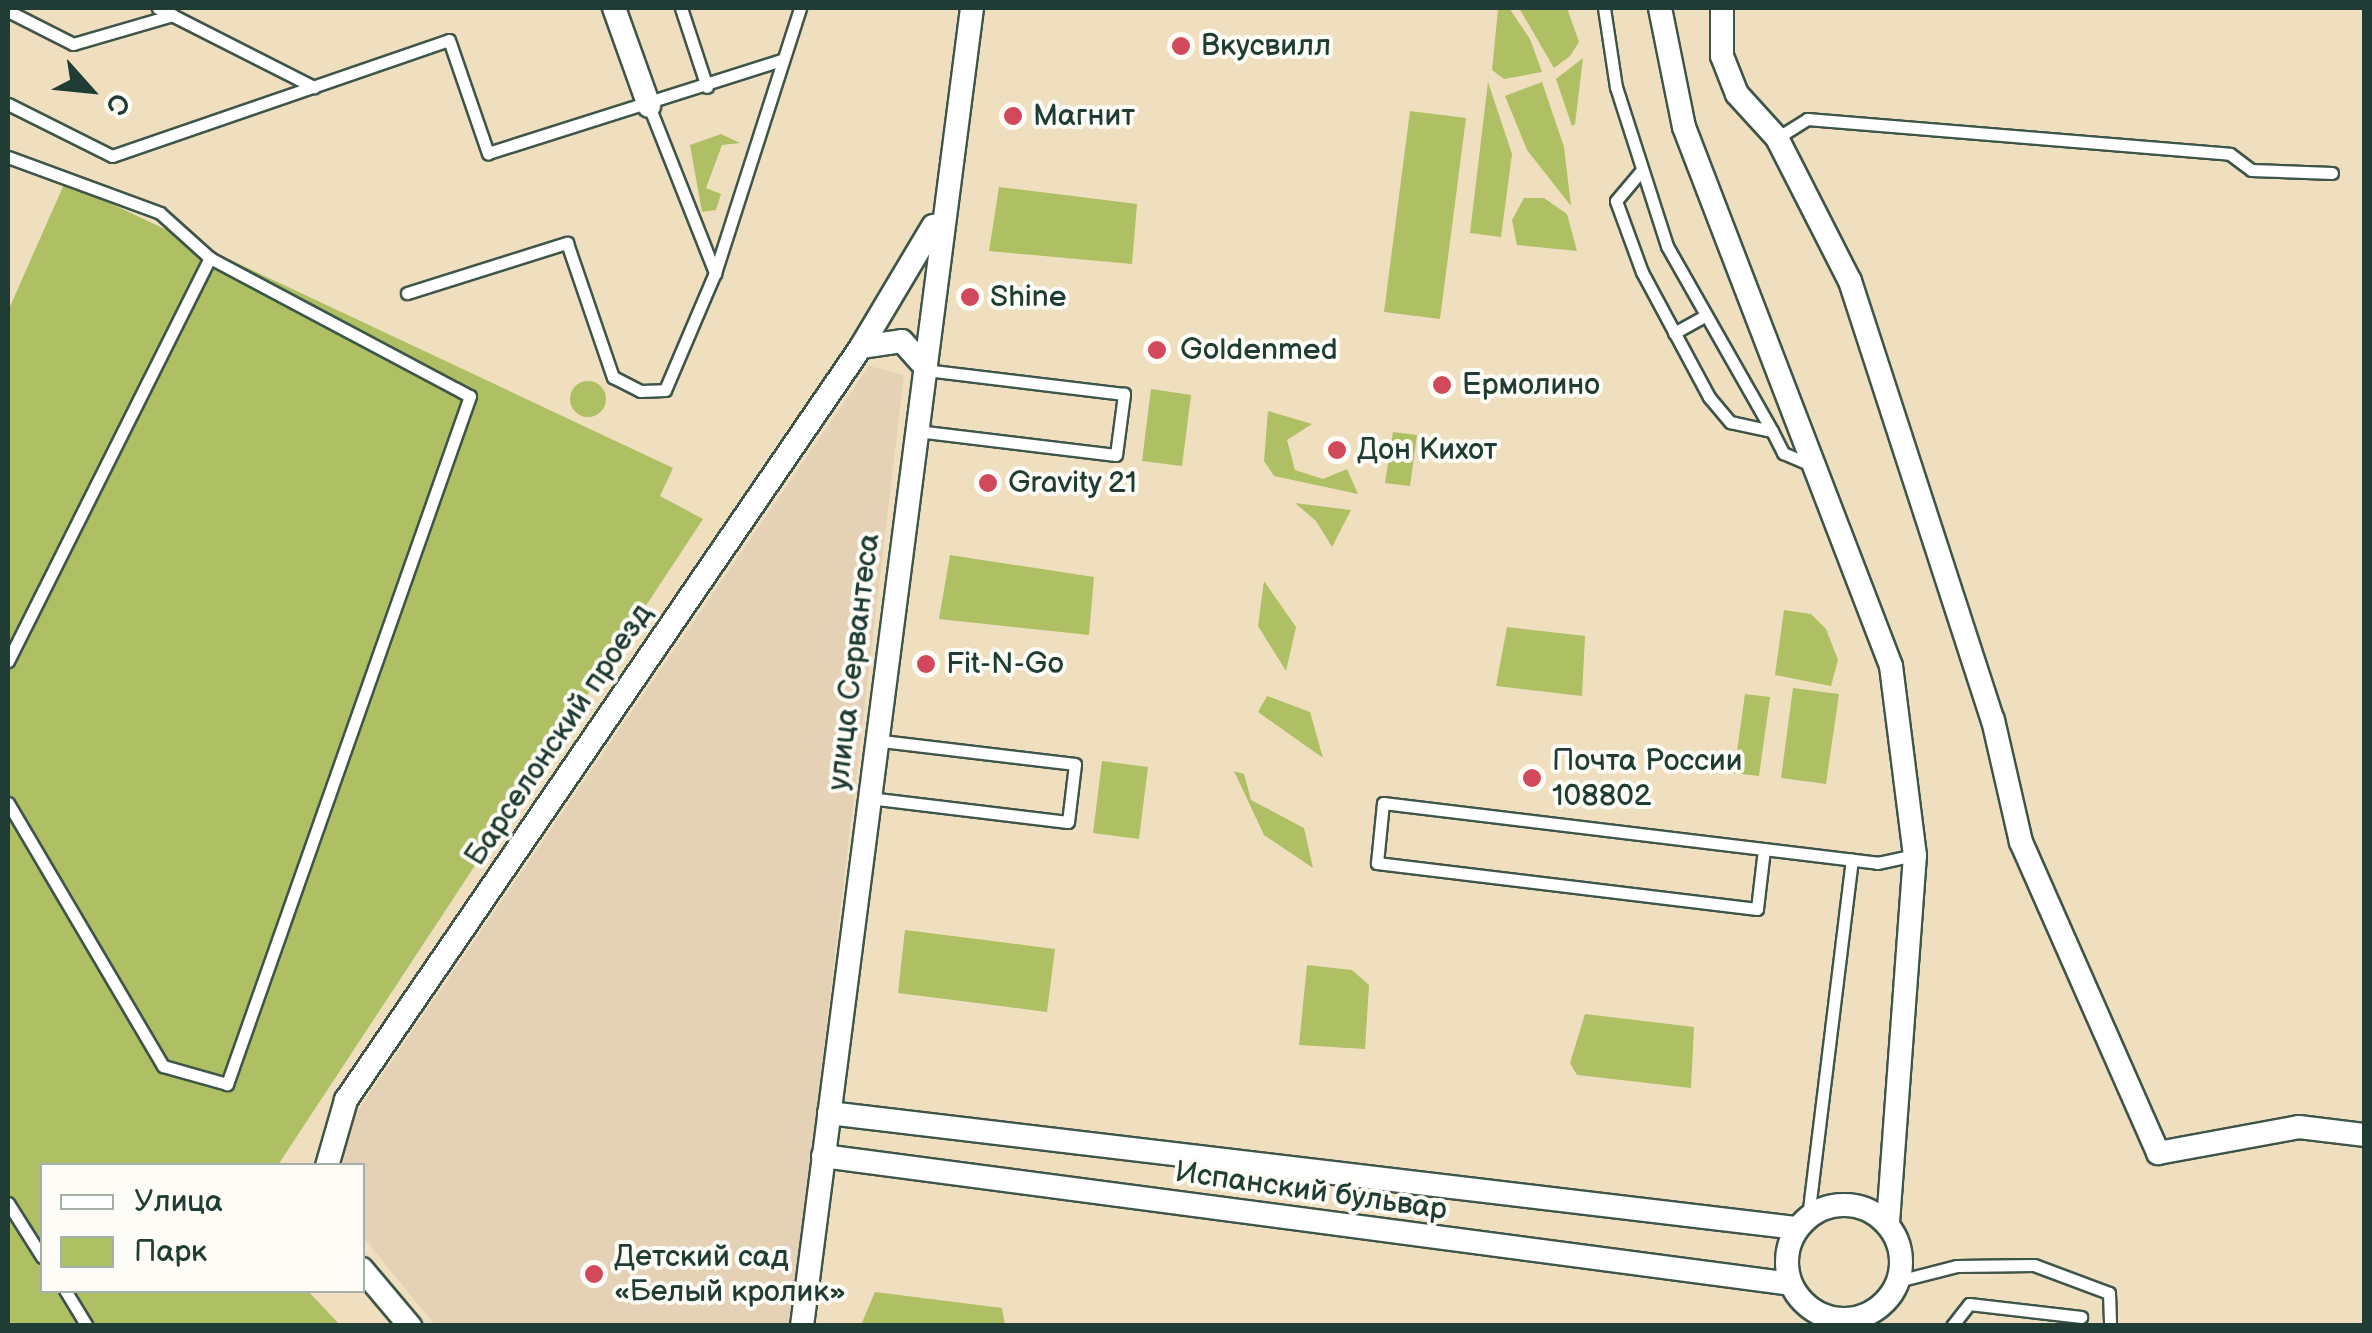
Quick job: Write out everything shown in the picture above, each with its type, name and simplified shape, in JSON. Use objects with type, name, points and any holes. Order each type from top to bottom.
[{"type":"street","points":[[614,8],[650,106]]},
{"type":"street","name":"улица Сервантеса","points":[[802,1326],[921,366],[972,8]]},
{"type":"street","points":[[1660,8],[1684,127],[1891,666],[1915,855],[1888,1225],[1898,1281],[1872,1311],[1810,1318],[1791,1284],[1802,1223],[1840,1204],[1888,1225]]},
{"type":"street","points":[[1722,8],[1722,56],[1737,94],[1777,138],[1850,280],[1993,720],[2021,842],[2158,1152],[2299,1127],[2364,1136]]},
{"type":"street","name":"Барселонский проезд","points":[[328,1163],[346,1100],[861,347],[942,210]]},
{"type":"street","points":[[861,347],[889,338],[921,366]]},
{"type":"street","name":"Испанский бульвар","points":[[828,1113],[1802,1223]]},
{"type":"street","name":"Испанский бульвар","points":[[823,1156],[1791,1284]]},
{"type":"street","points":[[365,1273],[410,1326]]},
{"type":"lane","points":[[158,8],[314,87]]},
{"type":"lane","points":[[681,8],[708,88]]},
{"type":"lane","points":[[407,293],[567,244],[613,376],[640,391],[664,390],[715,273],[800,8]]},
{"type":"lane","points":[[1604,8],[1640,172],[1701,318],[1783,453],[1817,466]]},
{"type":"lane","points":[[8,11],[73,44],[173,15]]},
{"type":"lane","points":[[8,104],[112,156],[449,40],[488,152],[708,88],[782,60]]},
{"type":"lane","points":[[650,106],[715,273]]},
{"type":"lane","points":[[1777,138],[1808,119],[2230,154],[2251,170],[2332,173]]},
{"type":"lane","points":[[8,157],[160,213],[210,258],[470,396],[227,1084],[163,1066],[8,803]]},
{"type":"lane","points":[[1640,172],[1616,201],[1674,333],[1717,410],[1746,430],[1772,431]]},
{"type":"lane","points":[[8,661],[210,258]]},
{"type":"lane","points":[[1674,333],[1701,318]]},
{"type":"lane","points":[[913,430],[1116,454],[1124,394],[921,366]]},
{"type":"lane","points":[[867,798],[1068,822],[1075,764],[874,740]]},
{"type":"lane","points":[[1764,849],[1757,909],[1377,863],[1383,803],[1764,849],[1852,860],[1915,855]]},
{"type":"lane","points":[[1802,1223],[1852,860]]},
{"type":"lane","points":[[8,1203],[40,1253]]},
{"type":"lane","points":[[1898,1281],[1956,1266],[2034,1265],[2109,1292],[2110,1326]]},
{"type":"lane","points":[[66,1293],[87,1326]]},
{"type":"lane","points":[[1952,1326],[1969,1304],[2081,1317]]},
{"type":"shaded area","points":[[869,366],[904,375],[791,1325],[435,1325],[365,1239],[365,1163],[341,1163],[354,1116]]},
{"type":"green space","points":[[1509,8],[1530,39],[1542,72],[1504,79],[1492,70],[1498,10]]},
{"type":"green space","points":[[1519,8],[1567,8],[1579,42],[1570,56],[1554,68]]},
{"type":"green space","points":[[1583,58],[1575,124],[1572,126],[1556,79]]},
{"type":"green space","points":[[1488,82],[1512,154],[1501,237],[1470,233]]},
{"type":"green space","points":[[1542,82],[1564,147],[1571,206],[1527,150],[1505,96]]},
{"type":"green space","points":[[1410,111],[1466,118],[1440,319],[1384,312]]},
{"type":"green space","points":[[721,134],[740,143],[722,145],[706,188],[721,194],[716,210],[702,212],[690,145]]},
{"type":"green space","points":[[65,182],[673,468],[660,496],[703,519],[279,1163],[40,1163],[40,1293],[310,1293],[340,1325],[8,1326],[8,311]]},
{"type":"green space","points":[[999,187],[1137,204],[1132,264],[989,251]]},
{"type":"green space","points":[[1524,198],[1544,198],[1567,214],[1577,251],[1517,245],[1512,220]]},
{"type":"green space","points":[[588,381],[601,386],[606,399],[601,412],[588,417],[575,412],[570,399],[575,386]]},
{"type":"green space","points":[[1151,389],[1191,395],[1182,466],[1142,461]]},
{"type":"green space","points":[[1268,411],[1312,424],[1287,440],[1295,470],[1323,479],[1347,469],[1358,494],[1274,476],[1264,461]]},
{"type":"green space","points":[[1393,432],[1417,435],[1410,486],[1385,483]]},
{"type":"green space","points":[[1295,503],[1351,510],[1332,547],[1316,521]]},
{"type":"green space","points":[[950,555],[1094,577],[1089,635],[939,619]]},
{"type":"green space","points":[[1264,581],[1296,627],[1286,671],[1258,626]]},
{"type":"green space","points":[[1784,610],[1811,614],[1826,629],[1838,660],[1831,686],[1775,675]]},
{"type":"green space","points":[[1507,627],[1585,636],[1582,696],[1496,686]]},
{"type":"green space","points":[[1793,688],[1839,694],[1826,784],[1781,778]]},
{"type":"green space","points":[[1745,694],[1770,697],[1759,776],[1734,773]]},
{"type":"green space","points":[[1267,696],[1310,712],[1323,758],[1258,712]]},
{"type":"green space","points":[[1102,761],[1148,767],[1139,839],[1093,833]]},
{"type":"green space","points":[[1234,771],[1244,774],[1251,800],[1304,828],[1313,868],[1264,835]]},
{"type":"green space","points":[[905,930],[1055,949],[1047,1012],[898,993]]},
{"type":"green space","points":[[1307,965],[1352,970],[1369,985],[1365,1049],[1299,1045]]},
{"type":"green space","points":[[1585,1014],[1694,1027],[1691,1088],[1577,1075],[1570,1063]]},
{"type":"green space","points":[[875,1292],[1002,1308],[1005,1325],[861,1325]]},
{"type":"place","name":"Вкусвилл","points":[[1181,46]]},
{"type":"place","name":"Магнит","points":[[1013,116]]},
{"type":"place","name":"Shine","points":[[970,297]]},
{"type":"place","name":"Goldenmed","points":[[1157,350]]},
{"type":"place","name":"Ермолино","points":[[1442,385]]},
{"type":"place","name":"Дон Кихот","points":[[1337,450]]},
{"type":"place","name":"Gravity 21","points":[[988,483]]},
{"type":"place","name":"Fit-N-Go","points":[[926,664]]},
{"type":"place","name":"Почта России 108802","points":[[1532,778]]},
{"type":"place","name":"Детский сад «Белый кролик»","points":[[594,1274]]}]
